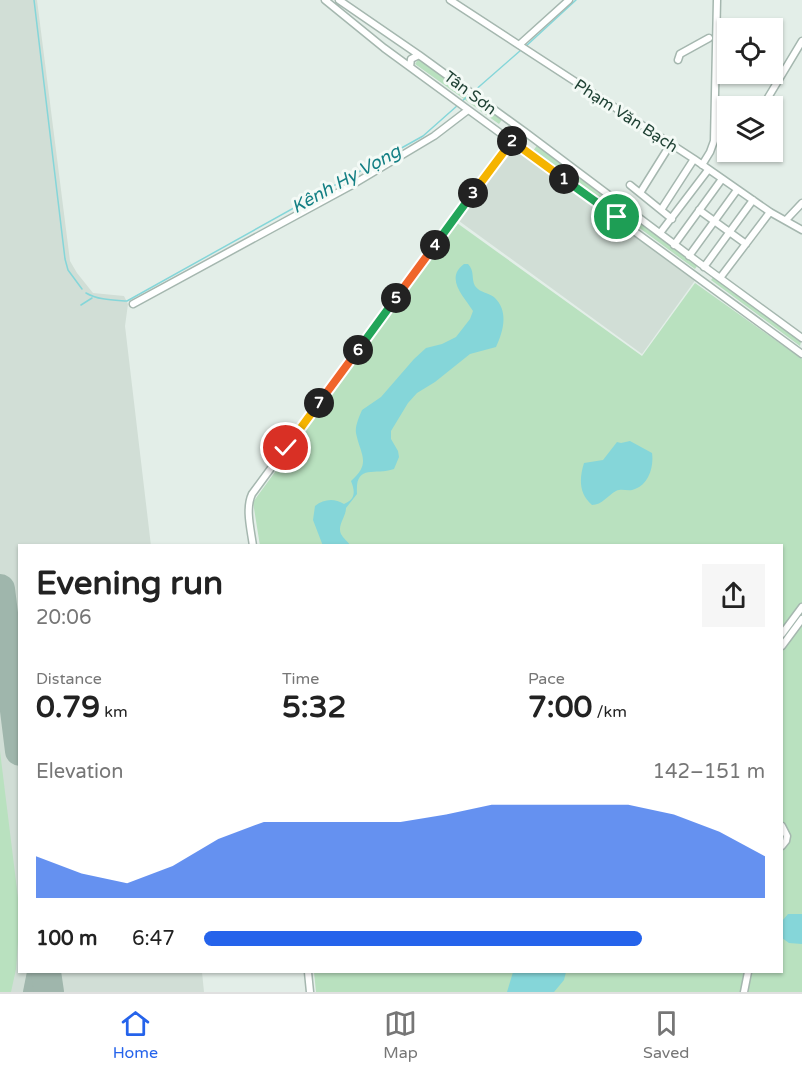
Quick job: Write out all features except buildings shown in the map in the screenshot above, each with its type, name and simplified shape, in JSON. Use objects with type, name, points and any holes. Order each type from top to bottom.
[{"type":"street","name":"Tân Sơn","points":[[326,0],[397,58],[800,352]]},
{"type":"street","name":"Tân Sơn","points":[[339,0],[419,55],[711,273],[802,338]]},
{"type":"street","name":"Phạm Văn Bạch","points":[[450,0],[694,159],[770,212],[802,230]]},
{"type":"street","points":[[702,165],[714,141],[717,0]]},
{"type":"street","points":[[519,45],[567,1]]},
{"type":"street","points":[[678,60],[680,54],[709,38]]},
{"type":"street","points":[[769,96],[802,42]]},
{"type":"street","points":[[397,58],[405,54],[405,46]]},
{"type":"street","points":[[410,67],[411,59],[419,55]]},
{"type":"street","points":[[133,304],[352,185],[434,136],[468,110]]},
{"type":"street","points":[[503,135],[500,127],[502,123],[510,122]]},
{"type":"street","points":[[522,148],[531,146],[531,138]]},
{"type":"street","points":[[254,544],[249,510],[249,500],[252,494],[511,141]]},
{"type":"street","points":[[640,193],[670,145]]},
{"type":"street","points":[[661,210],[694,159]]},
{"type":"street","points":[[660,234],[708,170]]},
{"type":"street","points":[[674,245],[722,179]]},
{"type":"street","points":[[630,185],[672,219]]},
{"type":"street","points":[[689,256],[737,190]]},
{"type":"street","points":[[691,272],[698,270],[753,200]]},
{"type":"street","points":[[608,211],[613,213],[618,211],[618,203]]},
{"type":"street","points":[[786,220],[802,203]]},
{"type":"street","points":[[699,210],[746,244]]},
{"type":"street","points":[[720,278],[770,212]]},
{"type":"street","points":[[624,223],[626,215],[633,214]]},
{"type":"street","points":[[704,282],[704,275],[711,273]]},
{"type":"street","points":[[783,633],[802,607]]},
{"type":"street","points":[[783,645],[802,618]]},
{"type":"street","points":[[783,828],[787,836],[783,845]]},
{"type":"street","points":[[308,973],[310,992]]},
{"type":"street","points":[[744,992],[748,973]]},
{"type":"shaded area","points":[[0,0],[37,0],[70,261],[93,293],[124,296],[128,304],[125,326],[151,544],[18,544],[18,973],[202,973],[204,992],[0,992]]},
{"type":"shaded area","points":[[514,146],[696,279],[642,354],[459,221]]},
{"type":"green space","points":[[420,57],[503,118],[499,124],[415,64]]},
{"type":"green space","points":[[538,144],[618,202],[614,209],[533,151]]},
{"type":"green space","points":[[634,215],[699,263],[695,269],[630,221]]},
{"type":"green space","points":[[457,223],[642,356],[695,283],[802,359],[802,992],[316,992],[314,973],[783,973],[783,544],[260,544],[253,502]]},
{"type":"green space","points":[[715,275],[802,337],[800,346],[711,280]]},
{"type":"green space","points":[[0,751],[18,898],[18,942],[11,992],[0,992]]},
{"type":"water","points":[[464,264],[468,264],[475,286],[495,298],[502,309],[502,329],[496,347],[470,354],[435,382],[417,393],[408,403],[391,431],[391,439],[399,457],[394,469],[363,474],[357,484],[357,494],[346,508],[340,531],[349,544],[322,544],[313,520],[315,506],[329,500],[344,504],[353,497],[351,481],[363,463],[356,430],[362,410],[381,397],[426,348],[456,337],[470,319],[473,311],[458,288],[456,276]]},
{"type":"water","points":[[630,441],[652,453],[651,469],[647,479],[640,487],[616,491],[602,502],[592,505],[581,486],[584,463],[603,460],[617,442]]},
{"type":"water","points":[[788,914],[802,914],[802,944],[789,943],[783,939],[783,920]]},
{"type":"water","points":[[513,973],[566,973],[564,980],[554,992],[507,992]]},
{"type":"waterway","name":"Kênh Hy Vọng","points":[[34,0],[65,259],[68,270],[82,289]]},
{"type":"waterway","name":"Kênh Hy Vọng","points":[[525,47],[576,0]]},
{"type":"waterway","name":"Kênh Hy Vọng","points":[[473,92],[521,50]]},
{"type":"waterway","name":"Kênh Hy Vọng","points":[[461,102],[469,95]]},
{"type":"waterway","name":"Kênh Hy Vọng","points":[[86,293],[111,300],[127,301],[423,136],[458,105]]},
{"type":"waterway","points":[[81,305],[92,298]]},
{"type":"taxiway","points":[[29,992],[33,973]]},
{"type":"runway","points":[[0,589],[18,735]]},
{"type":"runway","points":[[46,973],[49,992]]},
{"type":"route","points":[[286,448],[511,141],[617,217]]}]
